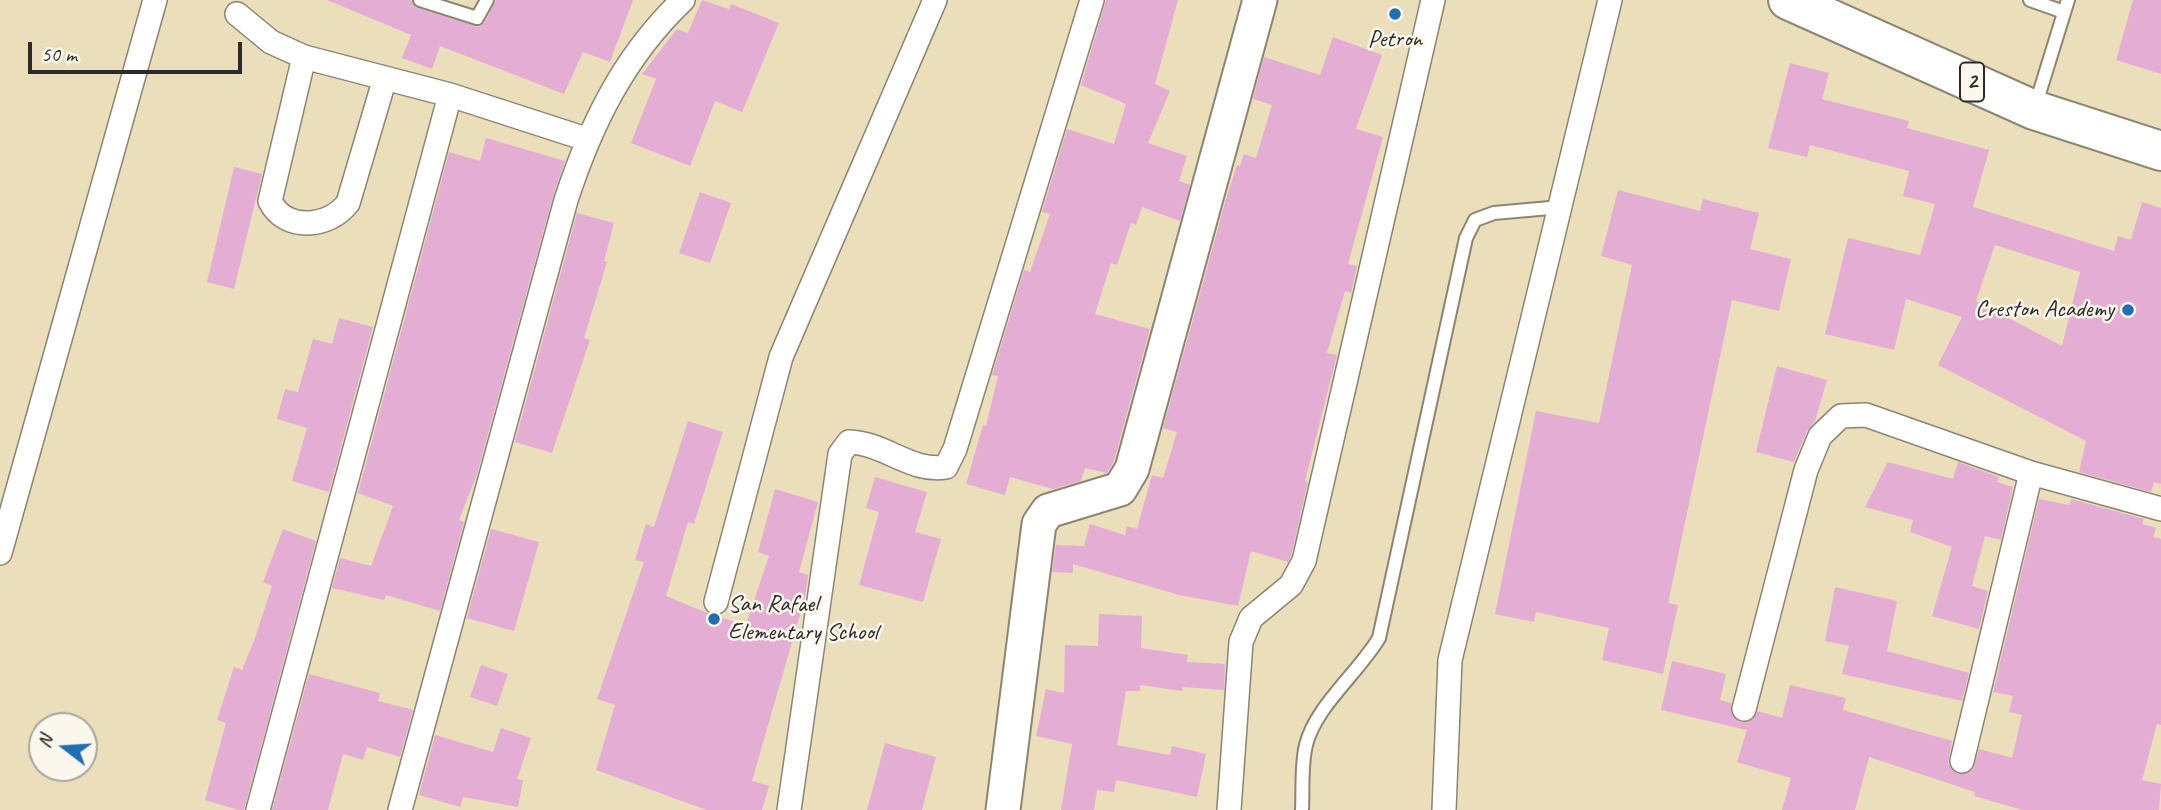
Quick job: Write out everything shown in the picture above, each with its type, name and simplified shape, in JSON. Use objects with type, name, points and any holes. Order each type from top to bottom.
[{"type":"highway","name":"2","points":[[1788,0],[2034,110],[2161,151]]},
{"type":"street","points":[[0,553],[155,0]]},
{"type":"street","points":[[400,810],[566,200],[586,139],[625,67],[683,0]]},
{"type":"street","points":[[716,602],[781,357],[935,0]]},
{"type":"street","points":[[789,810],[840,454],[849,442],[865,443],[929,470],[946,467],[955,449],[1092,0]]},
{"type":"street","points":[[1003,810],[1039,524],[1048,511],[1120,489],[1132,469],[1260,0]]},
{"type":"street","points":[[1228,810],[1241,642],[1251,618],[1292,585],[1304,561],[1433,0]]},
{"type":"street","points":[[1444,810],[1450,660],[1610,0]]},
{"type":"street","points":[[237,14],[271,42],[304,57],[450,95],[586,139]]},
{"type":"street","points":[[304,57],[270,201],[275,213],[289,221],[327,221],[338,216],[348,203],[385,78]]},
{"type":"street","points":[[258,810],[450,95]]},
{"type":"street","points":[[1744,709],[1806,470],[1820,436],[1841,416],[1866,415],[2031,473],[2161,509]]},
{"type":"street","points":[[1962,761],[2031,473]]},
{"type":"lane","points":[[419,0],[467,18],[477,18],[487,0]]},
{"type":"lane","points":[[2031,0],[2066,6],[2034,110]]},
{"type":"lane","points":[[1302,810],[1306,745],[1316,720],[1365,662],[1380,638],[1465,238],[1475,220],[1494,213],[1561,207]]},
{"type":"building","points":[[327,0],[411,0],[417,8],[478,27],[485,22],[496,0],[633,0],[610,62],[583,52],[564,94],[440,46],[432,69],[402,58],[411,35]]},
{"type":"building","points":[[702,0],[729,9],[731,4],[779,23],[742,112],[715,101],[690,166],[631,143],[656,79],[642,74],[677,29],[688,33]]},
{"type":"building","points":[[1106,0],[1178,0],[1155,84],[1170,91],[1148,143],[1187,156],[1179,181],[1190,185],[1180,221],[1142,207],[1136,225],[1131,223],[1117,265],[1111,263],[1095,314],[1150,329],[1114,461],[1107,473],[1085,468],[1081,481],[1053,489],[1010,477],[1005,495],[966,484],[983,425],[986,426],[998,376],[992,375],[1024,270],[1030,272],[1050,214],[1042,212],[1067,129],[1114,144],[1126,104],[1081,85]]},
{"type":"building","points":[[2133,0],[2161,0],[2161,74],[2116,60]]},
{"type":"building","points":[[1333,37],[1382,55],[1356,129],[1383,137],[1348,264],[1357,266],[1351,293],[1345,291],[1327,353],[1337,355],[1305,481],[1308,482],[1288,562],[1251,551],[1238,606],[1179,595],[1073,564],[1073,573],[1052,572],[1056,545],[1084,546],[1090,524],[1125,535],[1127,526],[1137,529],[1152,475],[1163,478],[1177,432],[1163,428],[1226,199],[1237,165],[1240,166],[1244,154],[1256,158],[1272,105],[1253,99],[1264,57],[1320,75]]},
{"type":"building","points":[[1790,63],[1829,73],[1822,99],[1909,121],[1907,128],[1989,150],[1973,207],[2114,251],[2118,236],[2131,240],[2142,202],[2161,208],[2161,484],[2154,482],[2151,492],[2079,472],[2086,441],[1938,365],[1962,317],[1906,299],[1894,350],[1825,334],[1848,238],[1920,255],[1935,204],[1903,196],[1909,171],[1810,145],[1807,157],[1768,148]],"holes":[[[1995,245],[2080,272],[2062,346],[1976,301]]]},
{"type":"building","points":[[486,138],[565,161],[477,474],[459,520],[464,522],[440,611],[386,595],[384,600],[332,588],[340,558],[371,566],[393,506],[358,493],[449,152],[480,161]]},
{"type":"building","points":[[234,167],[262,174],[234,289],[207,282]]},
{"type":"building","points":[[1618,190],[1700,211],[1703,199],[1759,213],[1750,249],[1791,259],[1779,311],[1732,300],[1668,603],[1678,605],[1663,674],[1602,660],[1609,628],[1536,612],[1534,622],[1495,614],[1536,411],[1599,423],[1632,265],[1601,256]]},
{"type":"building","points":[[700,192],[731,203],[710,263],[679,253]]},
{"type":"building","points":[[577,213],[614,223],[604,261],[607,262],[584,338],[590,340],[552,453],[515,442]]},
{"type":"building","points":[[339,318],[373,327],[329,492],[292,481],[307,428],[277,419],[285,389],[298,392],[313,339],[332,344]]},
{"type":"building","points":[[1777,366],[1827,380],[1815,421],[1807,431],[1794,462],[1756,452]]},
{"type":"building","points":[[688,421],[723,432],[694,524],[688,522],[666,596],[712,615],[746,625],[769,556],[758,552],[775,489],[818,502],[799,572],[808,575],[805,597],[752,781],[769,786],[762,810],[707,810],[596,770],[615,705],[597,699],[644,562],[635,560],[646,524],[654,527]]},
{"type":"building","points":[[1888,462],[1953,479],[1958,462],[1999,477],[1997,482],[2013,487],[2001,540],[1985,536],[1972,586],[1988,591],[1979,629],[1932,616],[1952,547],[1910,532],[1913,520],[1865,507]]},
{"type":"building","points":[[875,477],[927,492],[915,532],[941,539],[923,602],[859,585],[879,512],[866,508]]},
{"type":"building","points":[[2039,499],[2070,505],[2071,499],[2144,519],[2142,524],[2156,528],[2153,537],[2161,539],[2161,725],[2157,724],[2142,780],[2161,784],[2159,810],[2023,810],[1974,796],[1975,792],[1869,757],[1855,810],[1782,810],[1791,778],[1737,762],[1747,730],[1661,710],[1672,661],[1726,674],[1720,700],[1731,703],[1731,713],[1740,722],[1753,719],[1758,711],[1782,718],[1790,685],[1846,698],[1843,710],[1952,741],[1948,764],[1958,774],[1973,770],[1979,749],[2012,758],[2022,715],[2009,712],[2013,696],[1993,692]]},
{"type":"building","points":[[283,529],[316,541],[244,810],[239,810],[205,800],[226,723],[217,720],[234,667],[242,670],[255,638],[272,586],[263,582]]},
{"type":"building","points":[[491,529],[539,542],[514,631],[467,618]]},
{"type":"building","points":[[1835,587],[1897,601],[1887,651],[1969,673],[1962,701],[1842,674],[1849,646],[1825,641]]},
{"type":"building","points":[[1099,614],[1142,616],[1141,648],[1188,655],[1187,662],[1225,664],[1224,690],[1183,687],[1182,691],[1140,685],[1140,691],[1126,691],[1117,745],[1170,755],[1172,746],[1206,754],[1197,797],[1116,780],[1114,792],[1097,790],[1094,810],[1061,810],[1072,744],[1036,736],[1046,689],[1064,693],[1065,645],[1098,646]]},
{"type":"building","points":[[481,665],[508,674],[497,706],[470,697]]},
{"type":"building","points":[[309,674],[380,693],[378,701],[413,710],[400,757],[367,747],[363,760],[343,754],[328,810],[272,810]]},
{"type":"building","points":[[501,728],[531,738],[517,779],[523,780],[518,807],[463,797],[460,807],[419,795],[435,735],[493,752]]},
{"type":"building","points":[[885,743],[936,757],[922,810],[867,810]]},
{"type":"place","name":"Petron","points":[[1395,14]]},
{"type":"place","name":"Creston Academy","points":[[2128,310]]},
{"type":"place","name":"San Rafael Elementary School","points":[[714,619]]}]
